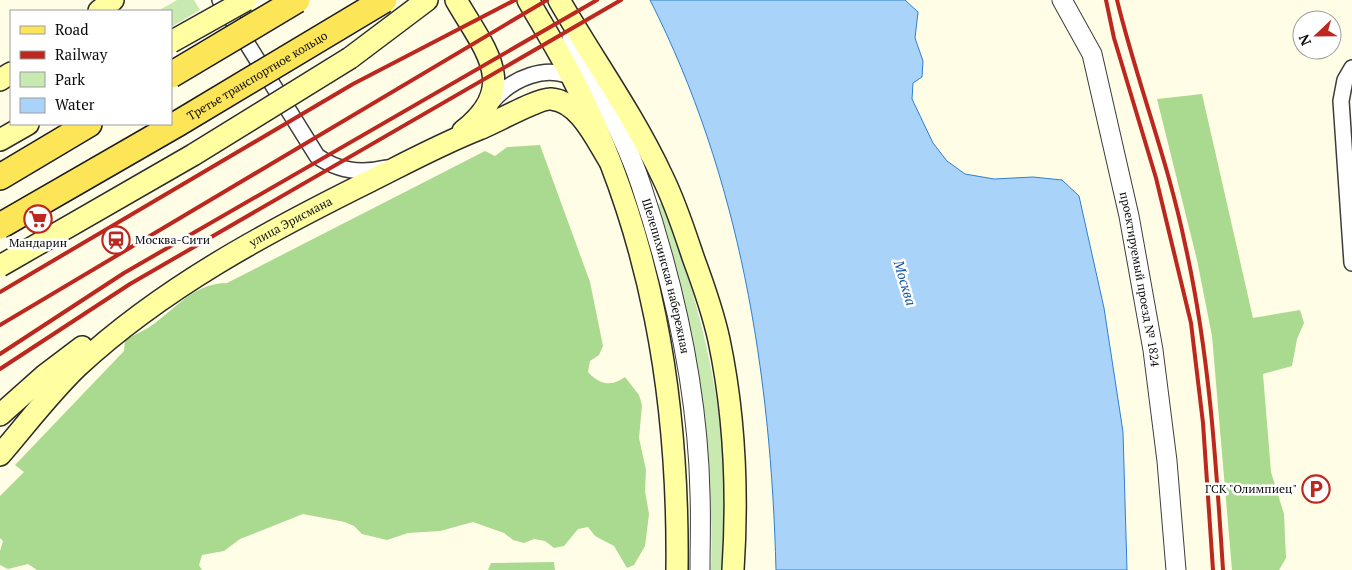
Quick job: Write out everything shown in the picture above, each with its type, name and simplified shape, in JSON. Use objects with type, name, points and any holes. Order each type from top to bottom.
[{"type":"main road","points":[[100,10],[112,0]]},
{"type":"main road","points":[[172,41],[246,0]]},
{"type":"main road","points":[[172,74],[297,0]]},
{"type":"main road","name":"Третье транспортное кольцо","points":[[0,226],[177,124],[384,0]]},
{"type":"main road","points":[[0,266],[193,155],[350,58],[427,0]]},
{"type":"main road","points":[[455,137],[473,123],[489,104],[494,93],[495,80],[491,63],[456,0]]},
{"type":"main road","name":"Шелепихинская набережная","points":[[528,0],[572,78],[609,160],[631,222],[650,288],[662,349],[675,449],[678,506],[676,570]]},
{"type":"main road","points":[[559,0],[632,119],[663,176],[681,220],[701,281],[718,339],[728,391],[736,477],[733,570]]},
{"type":"main road","name":"улица Эрисмана","points":[[0,455],[76,368],[166,296],[250,245],[455,137],[550,98],[565,102],[575,110],[609,160]]},
{"type":"main road","points":[[0,140],[26,125]]},
{"type":"main road","points":[[0,177],[87,125]]},
{"type":"main road","points":[[0,415],[45,375],[104,330],[166,296]]},
{"type":"street","points":[[220,0],[317,156],[342,169],[358,172],[377,170],[409,162]]},
{"type":"street","name":"Шелепихинская набережная","points":[[555,0],[641,184],[672,288],[685,353],[695,426],[700,493],[700,570]]},
{"type":"street","name":"проектируемый проезд № 1824","points":[[1062,0],[1092,54],[1130,216],[1154,359],[1167,461],[1176,570]]},
{"type":"street","points":[[1352,68],[1344,84],[1341,100],[1352,263]]},
{"type":"street","points":[[489,104],[509,85],[532,75],[548,72],[572,78],[591,89],[603,103]]},
{"type":"green space","points":[[177,0],[194,0],[200,10],[172,26],[172,10],[160,10]]},
{"type":"green space","points":[[1202,94],[1253,318],[1300,310],[1304,323],[1297,339],[1292,366],[1263,374],[1271,472],[1284,514],[1286,558],[1279,570],[1232,570],[1212,336],[1197,260],[1157,99]]},
{"type":"green space","points":[[540,145],[590,282],[603,346],[599,355],[590,361],[588,372],[597,380],[606,383],[615,382],[625,377],[639,395],[642,405],[639,438],[646,470],[645,491],[649,514],[645,546],[634,565],[627,568],[614,546],[595,536],[588,527],[578,529],[564,546],[554,548],[545,541],[534,539],[524,543],[513,540],[504,533],[473,522],[440,531],[408,533],[387,540],[362,534],[354,526],[345,522],[303,514],[240,539],[224,551],[202,555],[199,565],[202,570],[37,570],[28,564],[8,569],[0,565],[0,551],[3,541],[0,538],[0,496],[24,472],[15,465],[124,351],[125,340],[151,326],[180,302],[197,291],[216,284],[227,283],[485,151],[495,156],[507,147]]},
{"type":"green space","points":[[662,203],[698,312],[714,384],[724,459],[726,498],[723,570],[711,570],[709,477],[699,385],[681,294],[658,204]]},
{"type":"green space","points":[[554,562],[555,570],[488,570],[491,563]]},
{"type":"water","name":"Москва","points":[[650,0],[905,0],[918,12],[915,38],[923,61],[922,77],[913,83],[912,99],[933,143],[947,161],[965,174],[994,179],[1033,177],[1062,180],[1079,196],[1104,308],[1123,432],[1127,570],[776,570],[773,496],[767,423],[758,350],[745,277],[728,206],[707,136],[681,67]]},
{"type":"railway","points":[[0,292],[353,84],[515,0]]},
{"type":"railway","points":[[0,325],[547,0]]},
{"type":"railway","points":[[0,354],[124,273],[597,0]]},
{"type":"railway","points":[[0,369],[130,284],[621,0]]},
{"type":"railway","points":[[1106,0],[1114,38],[1156,178],[1191,323],[1203,423],[1213,570]]},
{"type":"railway","points":[[1117,0],[1170,182],[1193,284],[1206,365],[1223,570]]},
{"type":"place","name":"Мандарин","points":[[38,219]]},
{"type":"place","name":"Москва-Сити","points":[[116,240]]},
{"type":"place","name":"ГСК \"Олимпиец\"","points":[[1316,489]]}]
